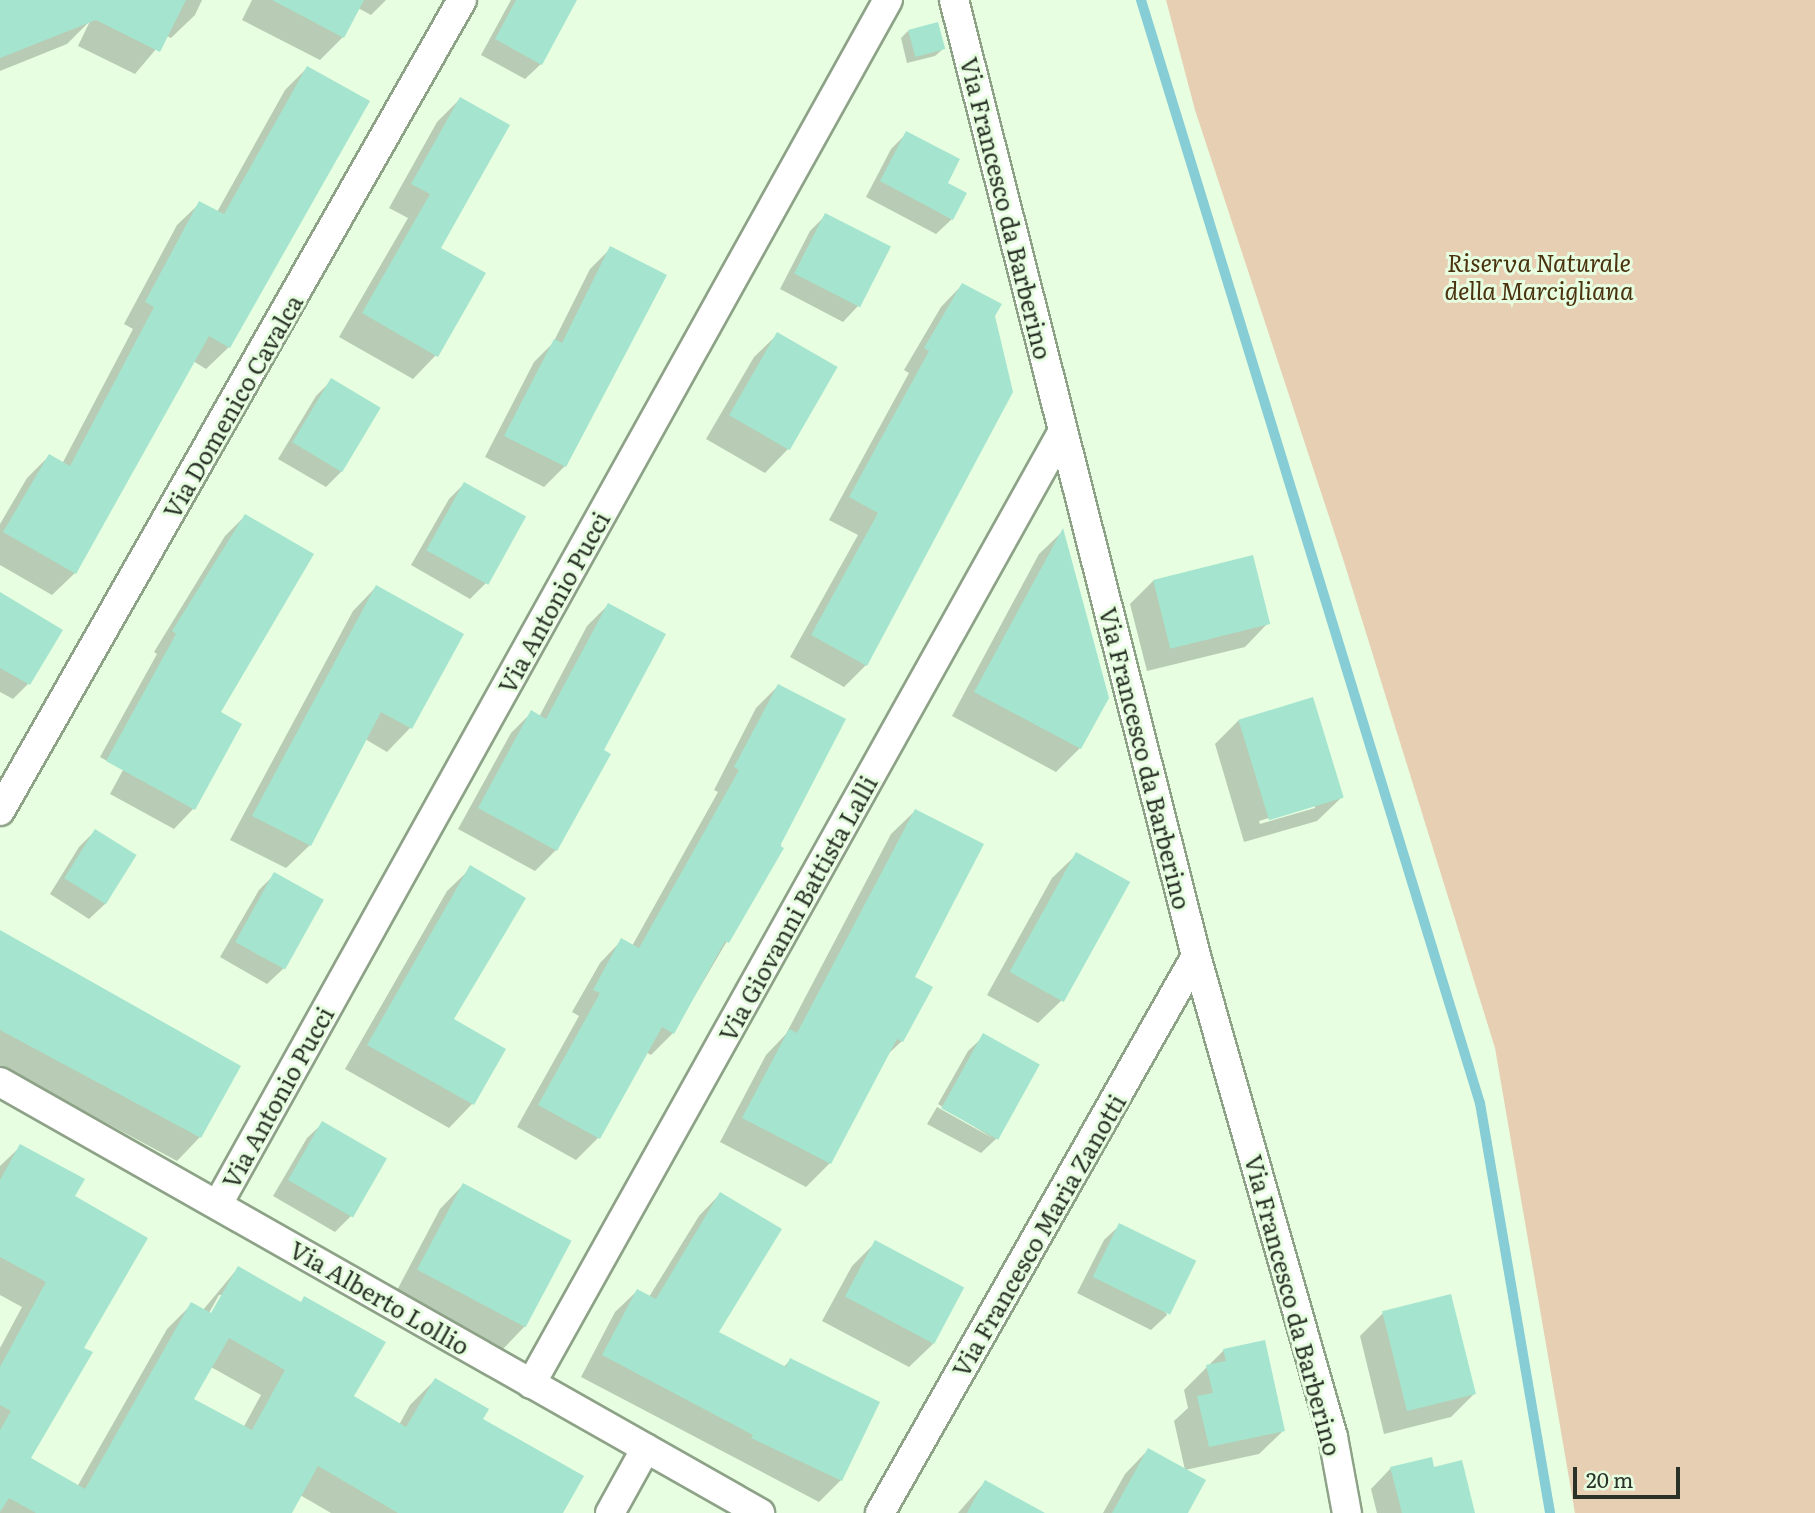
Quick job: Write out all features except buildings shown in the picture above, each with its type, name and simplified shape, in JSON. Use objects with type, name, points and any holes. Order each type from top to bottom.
[{"type":"street","name":"Via Domenico Cavalca","points":[[0,811],[462,0]]},
{"type":"street","name":"Via Antonio Pucci","points":[[218,1204],[888,0]]},
{"type":"street","name":"Via Francesco da Barberino","points":[[954,0],[1196,956],[1333,1437],[1347,1513]]},
{"type":"street","name":"Via Giovanni Battista Lalli","points":[[531,1384],[1063,431]]},
{"type":"street","name":"Via Francesco Maria Zanotti","points":[[880,1513],[1196,956]]},
{"type":"street","name":"Via Alberto Lollio","points":[[0,1082],[760,1513]]},
{"type":"street","points":[[610,1513],[646,1448]]},
{"type":"green space","name":"Riserva Naturale della Marcigliana","points":[[1166,0],[1815,0],[1815,1513],[1575,1513],[1495,1048],[1344,562],[1195,110]]},
{"type":"waterway","points":[[1141,0],[1480,1103],[1550,1513]]}]
